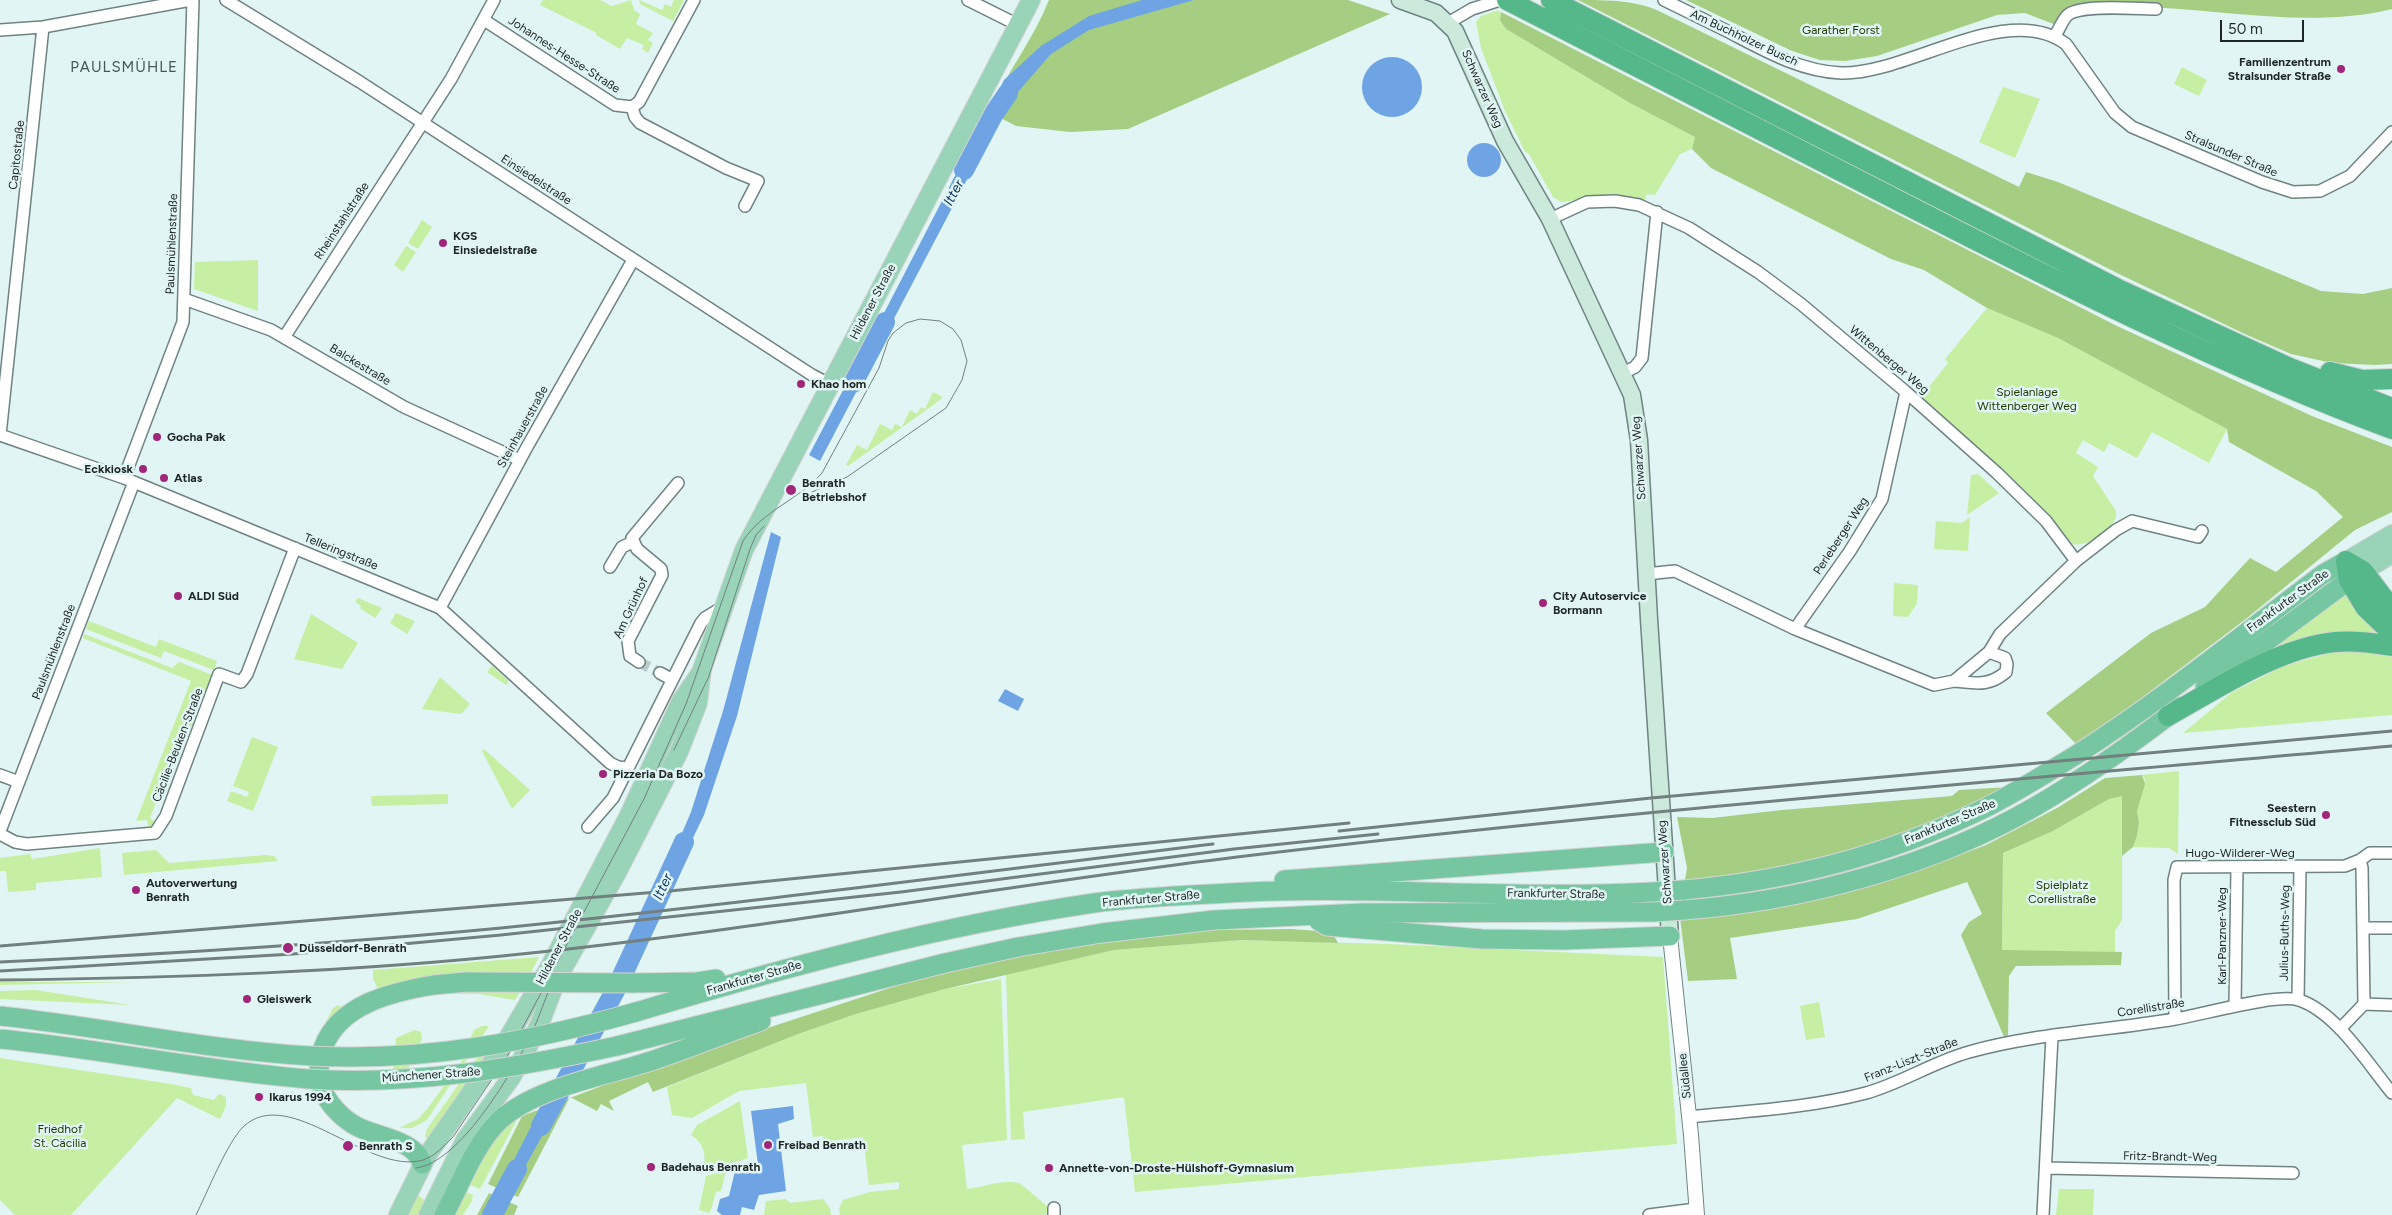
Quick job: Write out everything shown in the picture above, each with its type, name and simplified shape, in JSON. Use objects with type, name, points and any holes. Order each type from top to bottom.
[{"type":"highway","points":[[1508,0],[1951,228],[2121,312],[2330,406],[2392,429]]},
{"type":"highway","points":[[1554,2],[2048,255],[2226,340],[2392,408]]},
{"type":"highway","points":[[2226,340],[2246,336],[2289,356],[2337,374],[2362,380],[2392,379]]},
{"type":"highway","points":[[2352,571],[2392,609]]},
{"type":"highway","points":[[2352,571],[2365,607],[2392,633]]},
{"type":"highway","name":"Frankfurter Straße","points":[[854,986],[1018,947],[1102,933],[1214,920],[1314,917],[1362,913],[1654,912],[1736,904],[1793,894],[1858,878],[1932,855],[2035,806],[2168,716],[2352,571]]},
{"type":"highway","name":"Frankfurter Straße","points":[[636,1012],[871,946],[996,919],[1097,903],[1244,892],[1363,890],[1610,894],[1653,892],[1754,882],[1833,865],[1926,835],[2027,786],[2124,724],[2323,574],[2352,571]]},
{"type":"highway","points":[[2168,716],[2246,672],[2282,656],[2335,642],[2392,646]]},
{"type":"highway","points":[[1244,892],[1266,881],[1664,852]]},
{"type":"highway","points":[[1314,917],[1327,926],[1482,939],[1564,940],[1670,936]]},
{"type":"highway","points":[[422,1164],[414,1152],[406,1146],[360,1128],[346,1119],[324,1094],[318,1068],[320,1056],[328,1036],[340,1021],[351,1013],[386,996],[434,985],[474,982],[697,982],[721,978],[734,983]]},
{"type":"highway","points":[[435,1211],[470,1164],[491,1130],[522,1104],[563,1088],[655,1060],[780,1014],[825,1002],[854,986]]},
{"type":"highway","name":"Münchener Straße","points":[[0,1039],[222,1070],[310,1079],[391,1079],[470,1074],[617,1046],[854,986]]},
{"type":"highway","name":"Münchener Straße","points":[[0,1016],[225,1048],[312,1056],[396,1056],[479,1049],[561,1032],[636,1012]]},
{"type":"main road","name":"Hildener Straße","points":[[435,1211],[465,1140],[511,1078],[536,1031],[557,979],[618,871],[679,752],[698,703],[702,669],[744,550],[1031,0]]},
{"type":"main road","points":[[1400,0],[1428,9],[1448,23]]},
{"type":"main road","name":"Schwarzer Weg","points":[[1448,23],[1461,41],[1506,141],[1550,219],[1623,373],[1636,410],[1670,936]]},
{"type":"main road","name":"Frankfurter Straße","points":[[2352,571],[2392,534]]},
{"type":"main road","name":"Frankfurter Straße","points":[[2352,571],[2392,554]]},
{"type":"main road","name":"Hildener Straße","points":[[398,1215],[422,1164],[447,1124],[502,1048],[537,990],[629,814],[681,701],[702,669]]},
{"type":"main road","points":[[412,1187],[417,1184],[426,1186],[432,1194],[435,1211]]},
{"type":"street","points":[[0,30],[43,27],[192,0]]},
{"type":"street","name":"Paulsmühlenstraße","points":[[0,832],[129,480],[183,322],[192,0]]},
{"type":"street","name":"Einsiedelstraße","points":[[226,0],[271,25],[633,260],[830,384]]},
{"type":"street","name":"Rheinstahlstraße","points":[[285,336],[451,79],[494,0]]},
{"type":"street","points":[[694,0],[640,102],[632,107],[635,117],[640,123],[726,168],[758,181],[745,206]]},
{"type":"street","points":[[968,0],[1018,25]]},
{"type":"street","points":[[1448,23],[1472,9],[1500,0]]},
{"type":"street","name":"Am Buchholzer Busch","points":[[1664,0],[1779,58],[1810,69],[1842,73],[1860,71],[1893,62],[1930,45],[1995,26],[2013,23],[2030,23],[2056,34],[2074,56]]},
{"type":"street","points":[[2056,34],[2065,18],[2076,11],[2107,8],[2156,9]]},
{"type":"street","name":"Johannes-Hesse-Straße","points":[[484,20],[615,105],[632,107]]},
{"type":"street","name":"Capitostraße","points":[[0,435],[43,27]]},
{"type":"street","name":"Stralsunder Straße","points":[[2074,56],[2115,113],[2132,127],[2279,189],[2308,192],[2320,191],[2332,186],[2363,164],[2392,132]]},
{"type":"street","name":"Wittenberger Weg","points":[[1550,219],[1564,210],[1587,202],[1615,201],[1657,212],[1688,228],[1758,272],[1801,304],[1906,392],[1997,473],[2039,514],[2076,561]]},
{"type":"street","points":[[1623,373],[1635,367],[1642,358],[1657,212]]},
{"type":"street","name":"Steinhauerstraße","points":[[440,608],[520,460],[633,260]]},
{"type":"street","name":"Balckestraße","points":[[184,298],[285,336],[404,407],[520,460]]},
{"type":"street","name":"Perleberger Weg","points":[[1795,630],[1850,551],[1882,499],[1906,392]]},
{"type":"street","name":"Telleringstraße","points":[[0,435],[129,480],[440,608],[610,763],[618,767],[627,768]]},
{"type":"street","points":[[610,567],[622,547],[633,542],[634,534],[678,483]]},
{"type":"street","points":[[1954,681],[1988,652],[2000,634],[2076,561],[2116,530],[2132,521],[2198,537],[2202,531]]},
{"type":"street","name":"Am Grünhof","points":[[633,542],[637,549],[661,569],[662,576],[628,641],[630,656],[639,662]]},
{"type":"street","name":"Cäcilie-Beuken-Straße","points":[[0,832],[15,842],[27,844],[155,833],[166,816],[219,674],[240,682],[247,674],[295,548]]},
{"type":"street","points":[[1646,574],[1675,571],[1795,630],[1934,685],[1954,681],[1985,684],[1996,680],[2006,672],[2007,664],[2005,658],[1988,652]]},
{"type":"street","points":[[588,827],[613,798],[701,623],[705,618],[723,607]]},
{"type":"street","points":[[660,673],[671,680]]},
{"type":"street","points":[[0,775],[19,782]]},
{"type":"street","name":"Hugo-Wilderer-Weg","points":[[2175,1019],[2174,880],[2176,869],[2180,866],[2345,866],[2360,860],[2370,853],[2392,853]]},
{"type":"street","points":[[2340,1029],[2364,1004],[2362,868],[2360,860]]},
{"type":"street","name":"Karl-Panzner-Weg","points":[[2236,1006],[2237,867]]},
{"type":"street","name":"Julius-Buths-Weg","points":[[2298,1000],[2300,867]]},
{"type":"street","points":[[2363,928],[2392,928]]},
{"type":"street","name":"Südallee","points":[[1670,936],[1689,1117],[1696,1212]]},
{"type":"street","points":[[2298,1000],[2325,1016],[2340,1029],[2392,1093]]},
{"type":"street","name":"Corellistraße","points":[[2052,1036],[2175,1019],[2236,1006],[2298,1000]]},
{"type":"street","points":[[2364,1004],[2392,1004]]},
{"type":"street","points":[[2043,1215],[2052,1036]]},
{"type":"street","name":"Franz-Liszt-Straße","points":[[1689,1117],[1830,1101],[1867,1092],[1968,1052],[2006,1042],[2052,1036]]},
{"type":"street","name":"Fritz-Brandt-Weg","points":[[2046,1168],[2293,1173]]},
{"type":"street","points":[[1649,1215],[1696,1212]]},
{"type":"green space","points":[[543,0],[600,0],[612,6],[631,0],[634,10],[640,14],[636,24],[653,33],[648,40],[653,43],[648,53],[642,49],[644,45],[627,38],[620,49],[596,35],[597,33],[540,5]]},
{"type":"green space","points":[[639,0],[662,10],[665,4],[671,7],[674,0],[684,0],[673,21],[640,4]]},
{"type":"green space","points":[[1049,0],[1348,0],[1390,14],[1128,129],[1070,132],[1016,126],[997,116],[991,108],[1036,28]]},
{"type":"green space","points":[[1578,0],[1633,3],[1654,9],[2019,187],[2026,172],[2058,182],[2321,291],[2363,294],[2392,288],[2392,364],[2332,363],[2291,354],[2247,335],[2119,274]]},
{"type":"green space","name":"Garather Forst","points":[[1686,0],[2392,0],[2392,9],[2361,15],[2299,18],[2172,8],[2082,6],[2073,9],[2056,25],[2025,13],[1997,15],[1877,56],[1845,61],[1820,60],[1792,51]]},
{"type":"green space","points":[[1498,10],[1501,12],[1500,16],[1506,29],[1630,103],[1695,137],[1692,149],[1680,154],[1655,195],[1647,194],[1644,203],[1611,195],[1561,202],[1553,197],[1529,154],[1525,152],[1505,111],[1481,48],[1476,22],[1481,16]]},
{"type":"green space","points":[[1501,12],[2117,326],[2312,416],[2392,447],[2392,512],[2355,530],[2247,618],[2093,735],[2076,744],[2046,713],[2151,633],[2205,607],[2250,558],[2276,572],[2343,517],[2316,491],[2229,442],[2227,429],[2058,338],[1987,308],[1924,270],[1891,259],[1711,168],[1692,149],[1695,137],[1630,103],[1506,29],[1500,20]]},
{"type":"green space","points":[[2182,67],[2207,80],[2199,96],[2174,84]]},
{"type":"green space","points":[[2003,87],[2040,99],[2015,158],[1979,142]]},
{"type":"green space","points":[[422,220],[432,227],[418,249],[408,243]]},
{"type":"green space","points":[[406,246],[416,252],[403,272],[394,265]]},
{"type":"green space","points":[[258,260],[258,311],[194,289],[195,262]]},
{"type":"green space","name":"Spielanlage Wittenberger Weg","points":[[1987,308],[2058,338],[2227,429],[2209,463],[2152,432],[2137,458],[2109,443],[2104,452],[2083,440],[2076,453],[2098,467],[2093,476],[2116,511],[2116,517],[2107,530],[2093,540],[2086,543],[2072,544],[2019,485],[1921,397],[1948,363],[1945,359]]},
{"type":"green space","points":[[933,392],[943,397],[936,403],[848,466],[846,465],[857,445],[867,450],[880,424],[892,430],[895,424],[902,427],[910,410],[917,414],[921,407],[925,409]]},
{"type":"green space","points":[[1978,474],[1999,493],[1967,515],[1971,475]]},
{"type":"green space","points":[[1970,517],[1968,551],[1934,549],[1936,521],[1962,523]]},
{"type":"green space","points":[[1894,583],[1918,585],[1917,603],[1908,617],[1893,616]]},
{"type":"green space","points":[[2348,589],[2392,637],[2245,664]]},
{"type":"green space","points":[[358,598],[382,608],[375,618],[360,608],[361,606],[355,602]]},
{"type":"green space","points":[[396,613],[415,621],[407,634],[390,623]]},
{"type":"green space","points":[[311,614],[358,643],[342,669],[294,659]]},
{"type":"green space","points":[[89,621],[156,647],[159,639],[217,661],[214,670],[164,651],[161,658],[86,629]]},
{"type":"green space","points":[[84,634],[172,668],[179,662],[213,675],[205,696],[198,693],[187,720],[194,723],[193,727],[186,725],[175,752],[182,755],[181,758],[174,756],[163,783],[171,786],[169,790],[162,787],[150,818],[157,823],[149,828],[147,820],[136,821],[191,681],[83,638]]},
{"type":"green space","points":[[2370,651],[2392,655],[2392,715],[2183,733],[2231,693],[2284,666],[2334,652]]},
{"type":"green space","points":[[492,666],[509,681],[506,685],[487,672]]},
{"type":"green space","points":[[440,677],[470,704],[461,714],[422,709]]},
{"type":"green space","points":[[252,737],[278,747],[253,811],[227,801],[231,791],[247,797],[249,792],[233,786]]},
{"type":"green space","points":[[484,749],[530,790],[512,809],[482,751]]},
{"type":"green space","points":[[2179,771],[2178,854],[2169,848],[2133,847],[2139,824],[2137,811],[2145,779],[2142,775]]},
{"type":"green space","points":[[2142,775],[2145,784],[2137,811],[2139,823],[2137,836],[2133,847],[2122,856],[2122,796],[2109,799],[2053,831],[2003,853],[2002,950],[2122,952],[2121,965],[2016,966],[2009,976],[2008,1036],[2004,1037],[1961,935],[1969,922],[1982,914],[1967,882],[1857,919],[1730,938],[1737,979],[1688,981],[1680,918],[1920,870],[1986,845],[2057,808],[2105,778]]},
{"type":"green space","points":[[2009,787],[1927,826],[1839,855],[1768,871],[1685,880],[1687,868],[1677,817],[1712,818],[1782,810],[1952,796],[1959,790]]},
{"type":"green space","points":[[448,794],[448,804],[372,806],[371,796]]},
{"type":"green space","name":"Spielplatz Corellistraße","points":[[2122,795],[2122,920],[2115,931],[2115,952],[2002,951],[2003,853],[2053,831],[2109,799]]},
{"type":"green space","points":[[100,848],[102,877],[36,883],[36,890],[8,892],[6,871],[0,871],[0,858],[30,854],[32,859]]},
{"type":"green space","points":[[156,850],[169,863],[266,855],[274,856],[278,861],[124,875],[122,853]]},
{"type":"green space","points":[[1291,929],[1332,932],[1338,943],[1242,940],[1114,950],[945,989],[856,1014],[798,1034],[653,1092],[648,1082],[609,1101],[614,1111],[601,1104],[597,1111],[571,1098],[676,1058],[914,980],[1020,956],[1113,940],[1210,930]]},
{"type":"green space","points":[[1242,940],[1388,944],[1663,957],[1677,1144],[1135,1192],[1124,1097],[1023,1112],[1025,1139],[1011,1140],[1006,974],[1114,950]]},
{"type":"green space","points":[[539,957],[528,978],[429,982],[317,1039],[333,1008],[338,1005],[341,1007],[378,989],[373,979],[373,970]]},
{"type":"green space","points":[[1001,979],[1007,1140],[962,1145],[967,1189],[1001,1182],[1015,1182],[1021,1184],[1048,1207],[1046,1215],[840,1215],[839,1208],[843,1200],[870,1192],[899,1189],[899,1182],[869,1185],[863,1137],[824,1142],[823,1136],[813,1137],[806,1083],[739,1091],[692,1118],[672,1115],[667,1087],[798,1034],[856,1014],[945,989]]},
{"type":"green space","points":[[0,982],[132,982],[0,985]]},
{"type":"green space","points":[[36,990],[131,1005],[0,999],[0,991]]},
{"type":"green space","points":[[442,990],[521,990],[515,1000],[479,994],[444,994]]},
{"type":"green space","points":[[1819,1002],[1825,1037],[1806,1040],[1800,1006]]},
{"type":"green space","points":[[482,1026],[489,1026],[427,1120],[412,1128],[399,1128],[418,1119],[427,1109],[461,1063],[474,1030]]},
{"type":"green space","points":[[415,1030],[421,1032],[422,1039],[406,1074],[393,1077],[396,1038]]},
{"type":"green space","points":[[492,1037],[498,1038],[429,1142],[425,1136],[427,1129]]},
{"type":"green space","name":"Friedhof St. Cäcilia","points":[[0,1058],[191,1088],[193,1095],[214,1100],[219,1094],[226,1097],[226,1106],[220,1119],[177,1098],[71,1215],[15,1215],[0,1200]]},
{"type":"green space","points":[[569,1098],[518,1197],[488,1184],[522,1116]]},
{"type":"green space","points":[[740,1101],[748,1158],[703,1173],[704,1151],[700,1143],[691,1135],[697,1125]]},
{"type":"green space","points":[[518,1118],[480,1189],[468,1184],[493,1135]]},
{"type":"green space","points":[[726,1170],[721,1191],[716,1192],[710,1213],[699,1210],[706,1176]]},
{"type":"green space","points":[[2059,1189],[2094,1189],[2093,1215],[2056,1215]]},
{"type":"green space","points":[[466,1192],[473,1195],[472,1201],[463,1215],[451,1215]]},
{"type":"green space","points":[[489,1193],[518,1206],[514,1215],[477,1215]]},
{"type":"green space","points":[[417,1195],[426,1201],[423,1215],[404,1215]]},
{"type":"green space","points":[[786,1199],[790,1203],[823,1199],[830,1208],[831,1215],[764,1215],[766,1201]]},
{"type":"water","points":[[1142,0],[1194,0],[1089,30],[1051,54],[997,116],[988,112],[1004,80],[1041,46],[1089,16]]},
{"type":"water","points":[[1386,57],[1398,57],[1409,62],[1417,70],[1422,81],[1420,99],[1409,112],[1398,117],[1386,117],[1375,112],[1367,104],[1362,93],[1362,81],[1367,70],[1375,62]]},
{"type":"water","points":[[972,143],[983,149],[878,349],[868,344]]},
{"type":"water","points":[[1484,143],[1496,148],[1501,160],[1496,172],[1484,177],[1472,172],[1467,160],[1472,148]]},
{"type":"water","points":[[861,356],[872,362],[820,461],[809,455]]},
{"type":"water","points":[[771,532],[781,537],[737,716],[704,815],[680,865],[668,866],[691,812],[723,711]]},
{"type":"water","points":[[1005,689],[1024,699],[1018,711],[998,701]]},
{"type":"water","points":[[643,946],[630,977],[613,976],[625,947]]},
{"type":"water","points":[[620,993],[616,1002],[600,1007],[605,994]]},
{"type":"water","points":[[562,1100],[510,1194],[499,1189],[540,1109]]},
{"type":"water","name":"Freibad Benrath","points":[[793,1106],[794,1119],[778,1124],[786,1191],[759,1195],[754,1210],[742,1207],[740,1215],[722,1215],[717,1211],[720,1199],[729,1196],[735,1171],[741,1172],[741,1170],[758,1165],[751,1111]]},
{"type":"water","points":[[497,1196],[510,1203],[504,1215],[487,1215]]},
{"type":"waterway","name":"Itter","points":[[964,170],[993,115],[1008,93]]},
{"type":"waterway","name":"Itter","points":[[853,383],[885,322]]},
{"type":"waterway","name":"Itter","points":[[541,1126],[616,989],[684,842]]},
{"type":"waterway","name":"Itter","points":[[492,1215],[517,1169]]},
{"type":"tunnel","points":[[639,662],[660,673]]},
{"type":"tram line","points":[[196,1215],[230,1144],[243,1127],[262,1116],[283,1116],[306,1122],[378,1155],[401,1161],[423,1160],[439,1150],[453,1137],[507,1057],[644,799],[686,704],[743,541],[761,521],[803,491],[822,473],[879,368],[888,341],[893,333],[906,323],[920,319],[940,321],[953,329],[961,340],[967,361],[962,380],[946,408],[847,477],[812,492]]},
{"type":"tram line","points":[[674,750],[709,676],[750,549],[756,535],[764,526]]},
{"type":"tram line","points":[[416,1168],[432,1163],[449,1151],[466,1135],[481,1116],[496,1095],[529,1039],[552,983]]},
{"type":"railway","points":[[1339,831],[1651,798],[2392,731]]},
{"type":"railway","points":[[0,980],[266,973],[465,960],[708,932],[1149,868],[1381,840],[1814,797],[2392,746]]},
{"type":"railway","points":[[0,946],[670,891],[1349,823]]},
{"type":"railway","points":[[0,971],[293,954],[501,935],[901,892],[1234,849],[1378,834]]},
{"type":"railway","points":[[0,962],[250,948],[501,928],[768,899],[1213,844]]},
{"type":"place","name":"Familienzentrum Stralsunder Straße","points":[[2341,69]]},
{"type":"place","name":"KGS Einsiedelstraße","points":[[443,243]]},
{"type":"place","name":"Khao hom","points":[[801,384]]},
{"type":"place","name":"Gocha Pak","points":[[157,437]]},
{"type":"place","name":"Eckkiosk","points":[[143,469]]},
{"type":"place","name":"Atlas","points":[[164,478]]},
{"type":"place","name":"Benrath Betriebshof","points":[[791,490]]},
{"type":"place","name":"ALDI Süd","points":[[178,596]]},
{"type":"place","name":"City Autoservice Bormann","points":[[1543,603]]},
{"type":"place","name":"Pizzeria Da Bozo","points":[[603,774]]},
{"type":"place","name":"Seestern Fitnessclub Süd","points":[[2326,815]]},
{"type":"place","name":"Autoverwertung Benrath","points":[[136,890]]},
{"type":"place","name":"Düsseldorf-Benrath","points":[[288,948]]},
{"type":"place","name":"Gleiswerk","points":[[247,999]]},
{"type":"place","name":"Ikarus 1994","points":[[259,1097]]},
{"type":"place","name":"Freibad Benrath","points":[[768,1145]]},
{"type":"place","name":"Benrath S","points":[[348,1146]]},
{"type":"place","name":"Badehaus Benrath","points":[[651,1167]]},
{"type":"place","name":"Annette-von-Droste-Hülshoff-Gymnasium","points":[[1049,1168]]},
{"type":"district","name":"PAULSMÜHLE","points":[[124,68]]}]
